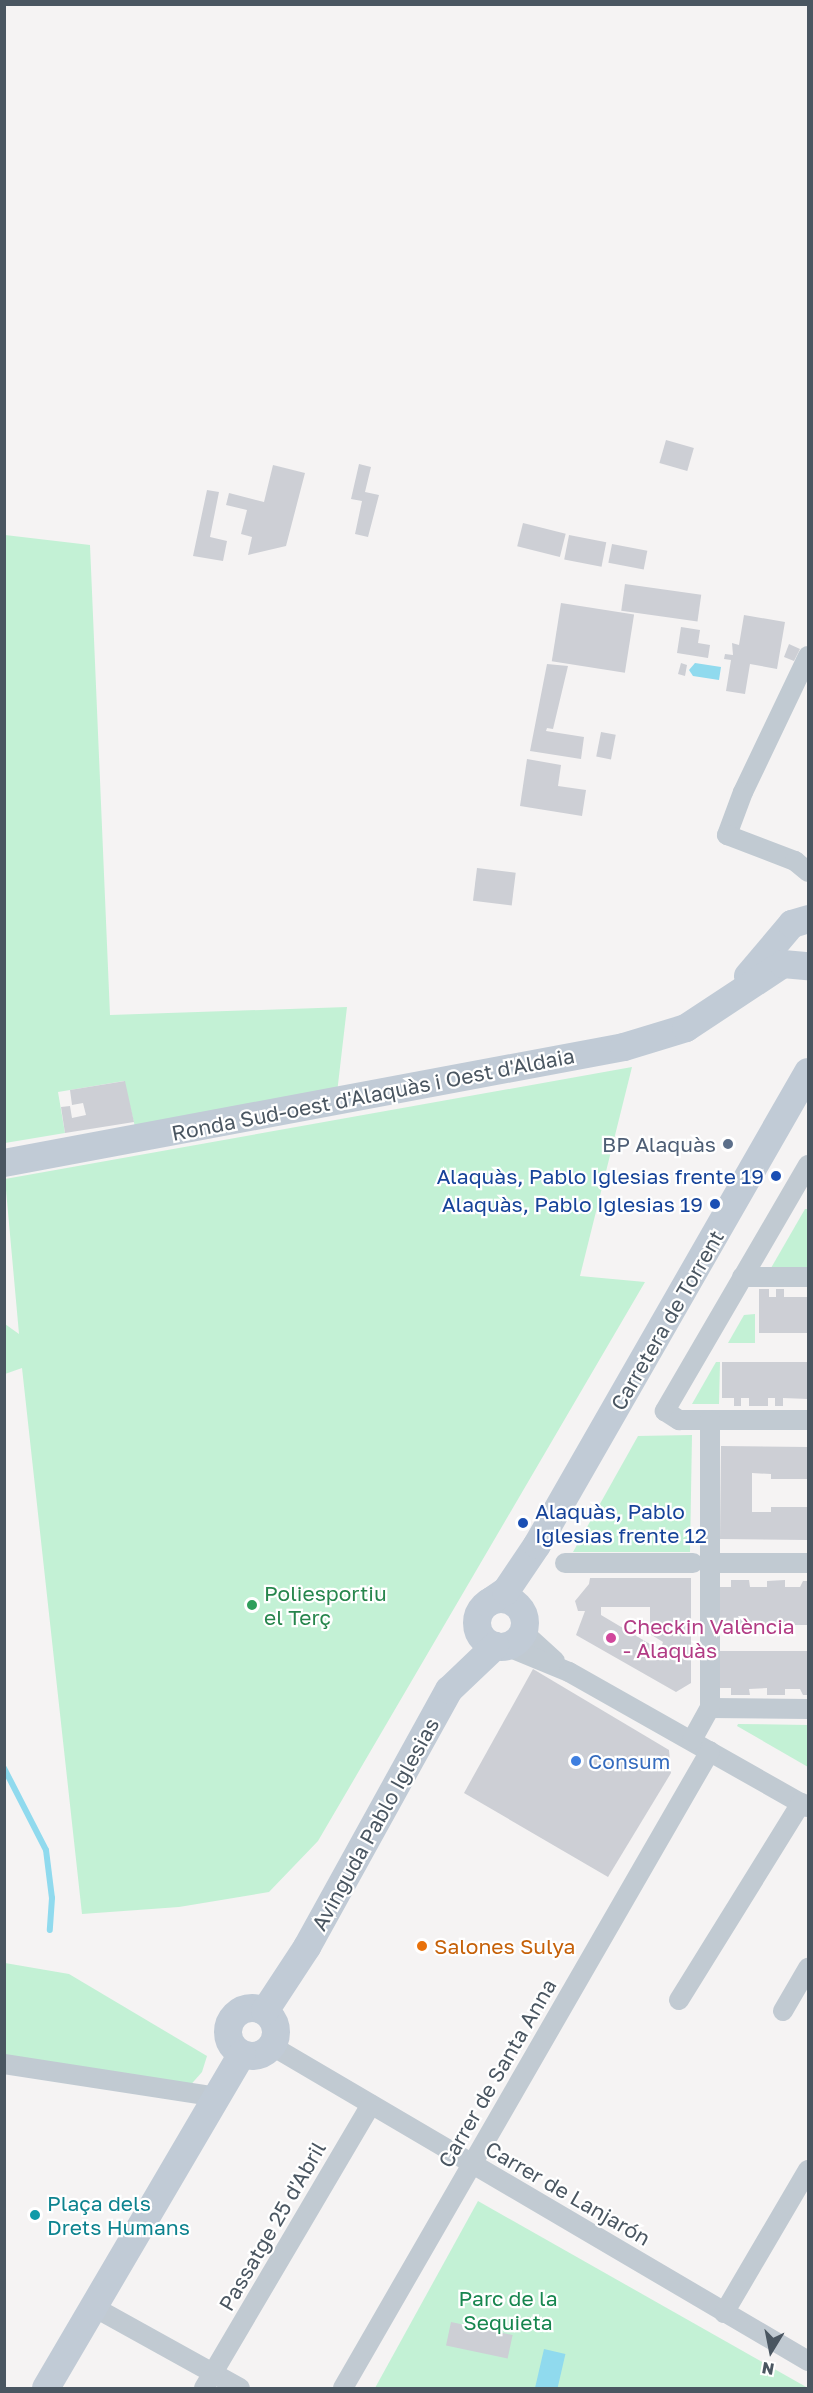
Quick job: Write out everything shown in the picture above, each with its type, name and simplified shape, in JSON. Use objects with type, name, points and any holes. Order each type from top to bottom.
[{"type":"street","points":[[808,656],[743,792],[727,835],[795,861],[808,872]]},
{"type":"street","name":"Ronda Sud-oest d'Alaquàs i Oest d'Aldaia","points":[[731,995],[792,924],[808,919]]},
{"type":"street","points":[[808,932],[808,947]]},
{"type":"street","name":"Ronda Sud-oest d'Alaquàs i Oest d'Aldaia","points":[[4,1163],[624,1047],[686,1028],[731,995],[783,964],[808,966]]},
{"type":"street","name":"Carretera de Torrent","points":[[494,1609],[515,1586],[522,1565],[537,1545],[808,1072]]},
{"type":"street","points":[[808,1165],[800,1198],[742,1277],[666,1407],[671,1418],[808,1420]]},
{"type":"street","points":[[742,1277],[808,1277]]},
{"type":"street","points":[[692,1740],[710,1708],[701,1563],[710,1420]]},
{"type":"street","points":[[565,1563],[808,1563]]},
{"type":"street","points":[[494,1609],[524,1617],[508,1641]]},
{"type":"street","points":[[494,1609],[484,1641],[508,1641],[569,1672],[805,1805],[679,2000]]},
{"type":"street","points":[[449,1690],[494,1609]]},
{"type":"street","name":"Avinguda Pablo Iglesias","points":[[265,2011],[307,1947],[449,1690],[508,1641]]},
{"type":"street","points":[[710,1708],[808,1709]]},
{"type":"street","name":"Carrer de Santa Anna","points":[[343,2388],[711,1751]]},
{"type":"street","points":[[783,2011],[808,1968]]},
{"type":"street","points":[[252,2008],[265,2011],[276,2027],[272,2046],[258,2055],[242,2054],[230,2042],[230,2021],[239,2011],[252,2008]]},
{"type":"street","name":"Carrer de Lanjarón","points":[[272,2046],[808,2361]]},
{"type":"street","points":[[46,2388],[92,2306],[242,2054]]},
{"type":"street","points":[[4,2064],[181,2094],[218,2097]]},
{"type":"street","name":"Passatge 25 d'Abril","points":[[209,2380],[371,2105]]},
{"type":"street","points":[[724,2313],[808,2170]]},
{"type":"street","points":[[92,2306],[209,2380],[240,2388]]},
{"type":"green space","points":[[5,535],[90,545],[110,1015],[347,1007],[337,1093],[136,1131],[124,1081],[58,1092],[65,1133],[5,1143]]},
{"type":"green space","name":"Poliesportiu el Terç","points":[[632,1067],[580,1276],[645,1282],[318,1841],[269,1892],[179,1907],[82,1914],[22,1368],[5,1374],[5,1324],[19,1334],[5,1179]]},
{"type":"green space","points":[[805,1209],[808,1209],[808,1268],[771,1268]]},
{"type":"green space","points":[[755,1314],[755,1343],[728,1343],[744,1315]]},
{"type":"green space","points":[[716,1362],[720,1362],[719,1404],[692,1404]]},
{"type":"green space","points":[[692,1435],[690,1552],[573,1552],[638,1436]]},
{"type":"green space","points":[[738,1724],[808,1725],[808,1767],[737,1726]]},
{"type":"green space","points":[[5,1963],[69,1974],[207,2056],[202,2072],[187,2089],[5,2064]]},
{"type":"green space","name":"Parc de la Sequieta","points":[[478,2201],[808,2388],[375,2388]]},
{"type":"water","points":[[695,663],[721,667],[719,680],[693,676],[689,670]]},
{"type":"water","points":[[544,2349],[565,2354],[558,2388],[535,2388]]},
{"type":"building","points":[[666,440],[694,448],[687,471],[659,463]]},
{"type":"building","points":[[359,464],[371,467],[365,492],[379,495],[368,537],[355,534],[362,501],[351,499]]},
{"type":"building","points":[[273,465],[305,473],[286,546],[248,555],[252,537],[241,534],[247,510],[226,505],[229,493],[264,502]]},
{"type":"building","points":[[207,490],[219,492],[210,537],[227,541],[223,561],[193,556]]},
{"type":"building","points":[[523,523],[566,534],[560,557],[517,546]]},
{"type":"building","points":[[569,535],[606,542],[602,567],[564,560]]},
{"type":"building","points":[[612,544],[647,551],[644,570],[608,563]]},
{"type":"building","points":[[625,584],[701,595],[697,621],[621,611]]},
{"type":"building","points":[[561,603],[634,615],[625,673],[552,661]]},
{"type":"building","points":[[744,615],[785,622],[777,669],[750,664],[745,694],[726,691],[731,660],[724,659],[725,654],[733,655],[732,643],[739,645]]},
{"type":"building","points":[[681,627],[700,630],[698,643],[710,645],[708,658],[677,653]]},
{"type":"building","points":[[789,644],[800,649],[794,661],[784,657]]},
{"type":"building","points":[[681,663],[687,665],[685,676],[678,674]]},
{"type":"building","points":[[547,664],[568,666],[553,729],[547,728],[546,731],[584,737],[581,759],[530,751]]},
{"type":"building","points":[[601,732],[616,735],[611,759],[596,757]]},
{"type":"building","points":[[527,759],[561,765],[558,786],[586,790],[582,816],[520,806]]},
{"type":"building","points":[[477,868],[516,873],[512,906],[473,901]]},
{"type":"building","points":[[125,1081],[134,1122],[65,1133],[61,1107],[70,1106],[72,1118],[86,1115],[83,1103],[72,1105],[70,1090]]},
{"type":"building","points":[[759,1289],[769,1289],[769,1297],[776,1297],[776,1289],[784,1289],[784,1297],[808,1297],[808,1333],[759,1333]]},
{"type":"building","points":[[722,1362],[808,1362],[808,1399],[783,1398],[783,1406],[775,1406],[775,1398],[768,1398],[768,1406],[749,1406],[749,1398],[741,1398],[741,1406],[734,1406],[734,1398],[722,1398]]},
{"type":"building","points":[[721,1446],[808,1447],[808,1479],[771,1479],[771,1474],[752,1473],[752,1512],[771,1512],[771,1507],[808,1507],[808,1540],[720,1539]]},
{"type":"building","name":"Checkin València - Alaquàs","points":[[590,1578],[691,1578],[691,1683],[676,1692],[576,1635],[585,1611],[578,1611],[575,1601],[589,1584]],"holes":[[[601,1607],[650,1607],[650,1634],[663,1642],[660,1650],[601,1615]]]},
{"type":"building","points":[[731,1580],[749,1580],[750,1587],[767,1587],[767,1581],[785,1580],[785,1587],[800,1587],[803,1581],[808,1581],[808,1625],[720,1625],[720,1587],[731,1587]]},
{"type":"building","points":[[720,1651],[808,1651],[808,1695],[803,1695],[800,1689],[785,1689],[785,1695],[767,1695],[767,1688],[749,1689],[750,1695],[731,1695],[731,1688],[720,1688]]},
{"type":"building","name":"Consum","points":[[533,1669],[669,1750],[671,1773],[608,1877],[464,1793]]},
{"type":"building","points":[[451,2322],[513,2335],[508,2359],[446,2345]]},
{"type":"waterway","points":[[4,1768],[46,1850],[52,1898],[50,1930]]},
{"type":"place","name":"BP Alaquàs","points":[[728,1144]]},
{"type":"place","name":"Alaquàs, Pablo Iglesias frente 19","points":[[776,1176]]},
{"type":"place","name":"Alaquàs, Pablo Iglesias 19","points":[[715,1204]]},
{"type":"place","name":"Alaquàs, Pablo Iglesias frente 12","points":[[523,1523]]},
{"type":"place","name":"Poliesportiu el Terç","points":[[252,1605]]},
{"type":"place","name":"Checkin València - Alaquàs","points":[[611,1638]]},
{"type":"place","name":"Consum","points":[[576,1761]]},
{"type":"place","name":"Salones Sulya","points":[[422,1946]]},
{"type":"place","name":"Plaça dels Drets Humans","points":[[35,2215]]}]
